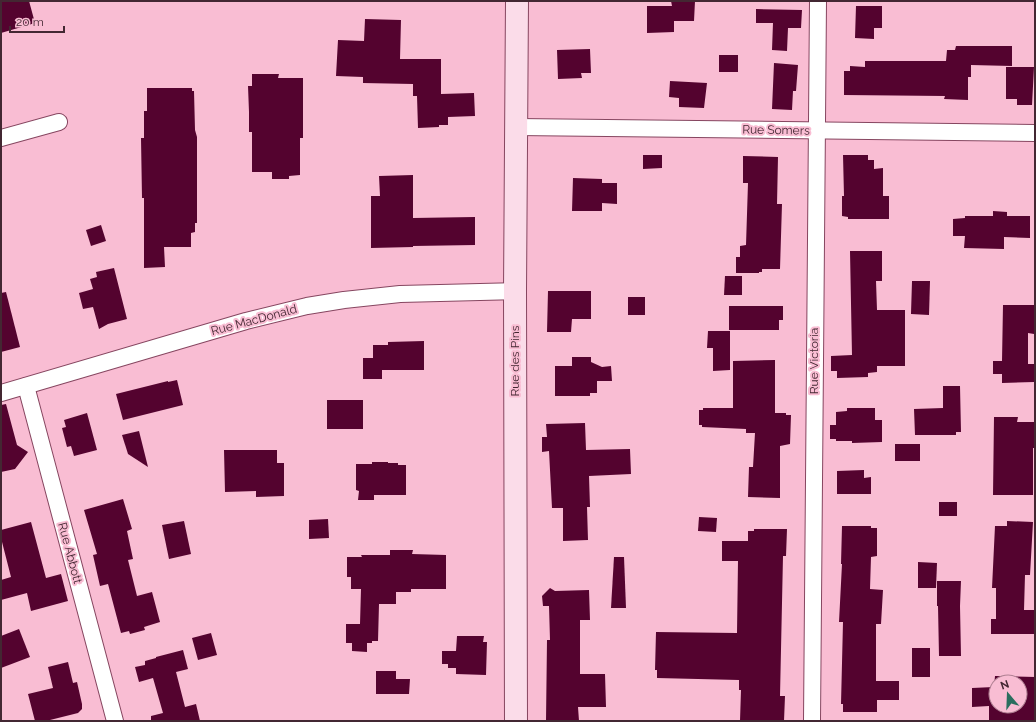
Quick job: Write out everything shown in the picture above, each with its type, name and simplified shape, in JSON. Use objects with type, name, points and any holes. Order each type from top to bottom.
[{"type":"street","name":"Rue des Pins","points":[[516,721],[515,291],[517,1]]},
{"type":"street","name":"Rue Victoria","points":[[812,721],[818,1]]},
{"type":"street","points":[[1,138],[59,122]]},
{"type":"street","name":"Rue Somers","points":[[517,127],[1035,133]]},
{"type":"street","name":"Rue MacDonald","points":[[1,393],[253,319],[307,306],[350,299],[400,294],[515,291]]},
{"type":"street","name":"Rue Abbott","points":[[26,386],[115,721]]},
{"type":"building","points":[[1,1],[29,1],[35,23],[1,33]]},
{"type":"building","points":[[671,1],[695,1],[694,21],[674,21],[674,32],[647,33],[647,6],[672,6]]},
{"type":"building","points":[[856,6],[882,6],[882,28],[874,28],[874,39],[855,38]]},
{"type":"building","points":[[756,9],[802,10],[801,28],[788,28],[787,51],[772,50],[773,23],[756,23]]},
{"type":"building","points":[[365,19],[401,20],[400,59],[441,59],[441,94],[474,93],[475,116],[448,117],[448,125],[418,128],[417,96],[413,96],[413,84],[363,83],[363,77],[336,76],[338,40],[364,41]]},
{"type":"building","points":[[956,46],[1012,46],[1012,66],[971,65],[971,77],[968,77],[968,100],[944,99],[945,96],[844,95],[844,71],[850,71],[850,66],[865,67],[865,61],[946,61],[947,50],[955,50]]},
{"type":"building","points":[[590,49],[591,73],[581,73],[582,78],[558,79],[557,50]]},
{"type":"building","points":[[719,55],[738,55],[738,72],[719,72]]},
{"type":"building","points":[[774,63],[798,65],[796,91],[793,91],[792,110],[772,109]]},
{"type":"building","points":[[1006,67],[1034,67],[1032,105],[1017,105],[1017,99],[1006,99]]},
{"type":"building","points":[[252,74],[279,74],[278,78],[303,78],[303,138],[300,138],[300,175],[289,176],[289,179],[272,179],[272,172],[252,172],[252,132],[249,132],[248,86],[252,86]]},
{"type":"building","points":[[670,81],[707,83],[704,108],[679,107],[679,98],[669,97]]},
{"type":"building","points":[[147,88],[192,88],[192,91],[194,91],[195,130],[197,137],[197,223],[195,223],[195,232],[191,233],[191,247],[164,247],[165,267],[144,268],[144,198],[142,198],[141,138],[144,138],[144,111],[147,111]]},
{"type":"building","points":[[643,155],[662,155],[662,168],[643,169]]},
{"type":"building","points":[[843,155],[868,155],[868,160],[874,160],[874,169],[883,168],[883,196],[889,196],[889,219],[848,219],[848,217],[842,216],[842,196],[844,196]]},
{"type":"building","points":[[743,156],[778,157],[777,204],[782,204],[780,269],[762,269],[762,272],[759,273],[736,273],[736,257],[740,257],[740,246],[746,245],[748,183],[743,183]]},
{"type":"building","points":[[413,175],[413,218],[475,217],[475,245],[371,248],[371,196],[380,196],[379,176]]},
{"type":"building","points":[[573,178],[602,179],[602,183],[617,183],[617,204],[602,203],[602,211],[572,211]]},
{"type":"building","points":[[993,211],[1007,212],[1007,216],[1030,216],[1030,238],[1004,237],[1004,249],[964,248],[965,236],[953,236],[953,219],[965,218],[965,216],[993,216]]},
{"type":"building","points":[[101,225],[106,241],[91,246],[86,230]]},
{"type":"building","points":[[850,251],[882,251],[882,281],[876,281],[877,310],[905,310],[905,366],[877,366],[877,372],[868,373],[868,377],[837,378],[837,371],[831,371],[831,356],[852,355]]},
{"type":"building","points":[[114,268],[127,319],[108,324],[99,329],[93,307],[83,309],[79,293],[93,289],[90,279],[97,277],[96,272]]},
{"type":"building","points":[[725,276],[742,276],[742,295],[724,295]]},
{"type":"building","points":[[912,281],[930,281],[929,315],[911,314]]},
{"type":"building","points":[[548,291],[591,291],[591,319],[572,319],[571,332],[547,332]]},
{"type":"building","points":[[6,292],[20,347],[1,352],[1,293]]},
{"type":"building","points":[[628,297],[645,297],[645,315],[628,315]]},
{"type":"building","points":[[1003,305],[1034,305],[1034,334],[1028,333],[1028,364],[1034,364],[1034,382],[1002,383],[1002,374],[993,374],[993,361],[1002,361]]},
{"type":"building","points":[[729,306],[783,306],[783,320],[779,320],[779,330],[729,330]]},
{"type":"building","points":[[708,331],[730,331],[730,370],[713,371],[713,348],[707,348]]},
{"type":"building","points":[[424,341],[424,370],[382,370],[382,379],[363,379],[363,358],[373,358],[373,345],[388,345],[388,342]]},
{"type":"building","points":[[572,357],[591,357],[591,362],[602,367],[611,366],[612,381],[597,381],[597,393],[590,393],[590,396],[555,396],[555,366],[572,366]]},
{"type":"building","points":[[775,360],[775,413],[786,413],[786,415],[791,415],[790,444],[780,446],[780,498],[748,497],[749,467],[753,467],[755,433],[746,433],[746,429],[702,427],[702,425],[699,425],[699,410],[703,410],[703,408],[733,408],[733,361]]},
{"type":"building","points":[[177,380],[183,405],[123,420],[116,394]]},
{"type":"building","points":[[943,386],[960,386],[961,432],[956,432],[956,435],[915,435],[914,409],[943,408]]},
{"type":"building","points":[[327,400],[363,400],[363,429],[327,429]]},
{"type":"building","points":[[6,404],[17,445],[28,452],[15,469],[1,472],[1,405]]},
{"type":"building","points":[[847,408],[875,408],[875,420],[882,420],[882,442],[852,443],[852,441],[836,441],[836,439],[830,439],[830,425],[836,425],[836,412],[847,411]]},
{"type":"building","points":[[87,413],[97,450],[74,456],[71,446],[67,447],[62,428],[66,427],[64,420]]},
{"type":"building","points":[[994,417],[1018,417],[1017,422],[1035,422],[1035,448],[1033,448],[1033,495],[993,495]]},
{"type":"building","points":[[585,423],[586,450],[630,449],[631,474],[589,476],[590,507],[587,507],[588,540],[563,541],[563,508],[552,508],[549,451],[542,452],[542,437],[547,437],[546,424]]},
{"type":"building","points":[[139,431],[148,467],[128,454],[122,435]]},
{"type":"building","points":[[895,444],[920,444],[920,461],[895,461]]},
{"type":"building","points":[[224,450],[277,450],[277,463],[284,463],[284,496],[256,497],[256,491],[225,492]]},
{"type":"building","points":[[372,462],[388,462],[398,463],[398,465],[406,465],[406,495],[374,495],[374,500],[358,500],[359,491],[356,490],[356,464],[372,464]]},
{"type":"building","points":[[864,470],[864,478],[871,477],[871,494],[837,494],[837,471]]},
{"type":"building","points":[[123,499],[132,529],[127,531],[133,559],[128,560],[137,596],[152,592],[160,622],[144,627],[145,630],[130,634],[129,631],[121,633],[108,584],[100,586],[93,555],[97,554],[84,510]]},
{"type":"building","points":[[939,502],[957,502],[957,516],[939,516]]},
{"type":"building","points":[[699,517],[717,518],[716,532],[698,531]]},
{"type":"building","points":[[328,519],[329,538],[309,539],[309,520]]},
{"type":"building","points":[[184,521],[191,554],[169,559],[162,525]]},
{"type":"building","points":[[1007,521],[1033,522],[1030,575],[1025,575],[1024,610],[1035,610],[1034,634],[991,634],[991,619],[996,619],[996,588],[992,588],[995,526],[1007,526]]},
{"type":"building","points":[[31,522],[46,578],[61,574],[68,601],[31,611],[27,593],[1,600],[1,580],[11,577],[1,538],[1,530]]},
{"type":"building","points":[[842,526],[871,526],[871,528],[877,528],[877,556],[871,557],[870,589],[883,590],[881,624],[876,624],[876,681],[899,681],[899,700],[877,700],[877,712],[843,712],[843,704],[841,704],[843,622],[839,622]]},
{"type":"building","points":[[754,529],[787,529],[786,556],[783,556],[780,696],[785,696],[784,721],[740,721],[741,690],[739,690],[739,680],[657,678],[657,670],[655,670],[656,632],[737,633],[738,561],[722,561],[722,541],[748,541],[748,531],[754,531]]},
{"type":"building","points":[[390,550],[413,550],[412,554],[446,555],[446,589],[411,589],[411,592],[396,592],[396,604],[379,604],[378,641],[367,643],[367,652],[352,651],[352,643],[346,643],[346,624],[360,624],[361,589],[351,589],[351,577],[347,577],[347,557],[362,557],[361,555],[390,555]]},
{"type":"building","points":[[614,557],[624,557],[626,608],[611,608]]},
{"type":"building","points":[[918,562],[937,563],[936,588],[918,588]]},
{"type":"building","points":[[937,581],[961,581],[961,656],[939,656]]},
{"type":"building","points":[[550,588],[555,591],[589,590],[590,620],[580,620],[580,674],[605,674],[606,707],[578,707],[579,721],[546,721],[547,640],[550,640],[549,606],[543,606],[542,596]]},
{"type":"building","points":[[19,629],[30,657],[1,668],[1,636]]},
{"type":"building","points":[[211,633],[217,655],[198,660],[192,638]]},
{"type":"building","points":[[457,636],[484,636],[483,642],[487,642],[486,675],[456,674],[456,668],[448,668],[448,664],[442,664],[442,651],[456,651]]},
{"type":"building","points":[[912,648],[930,648],[930,677],[912,677]]},
{"type":"building","points":[[183,650],[188,669],[176,672],[185,707],[196,704],[200,721],[151,721],[151,716],[163,713],[153,678],[139,682],[135,667],[145,665],[145,661],[156,657]]},
{"type":"building","points":[[68,662],[73,683],[77,682],[82,709],[78,713],[46,721],[35,721],[28,694],[53,688],[48,667]]},
{"type":"building","points":[[376,671],[396,671],[396,679],[410,679],[409,694],[376,694]]},
{"type":"building","points":[[1028,677],[1035,677],[1035,721],[989,721],[989,714],[1028,714]]},
{"type":"building","points":[[988,687],[988,706],[972,707],[972,688]]}]
